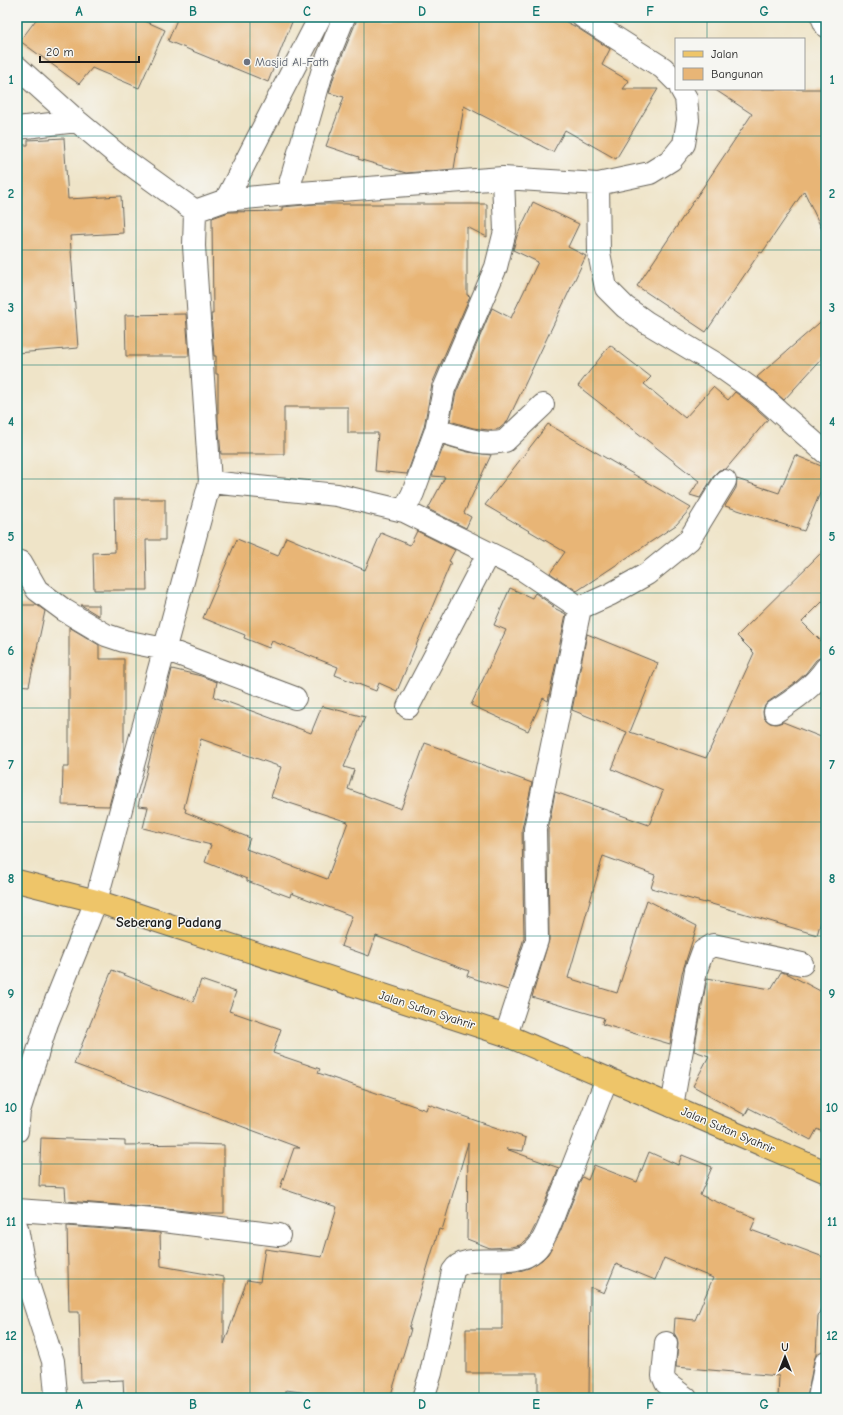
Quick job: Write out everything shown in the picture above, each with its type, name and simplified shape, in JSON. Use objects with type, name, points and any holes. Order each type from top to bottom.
[{"type":"main road","name":"Jalan Sutan Syahrir","points":[[17,881],[96,901],[506,1035],[826,1172]]},
{"type":"street","points":[[226,200],[320,17]]},
{"type":"street","points":[[287,194],[323,69],[344,17]]},
{"type":"street","points":[[583,17],[663,68],[675,80]]},
{"type":"street","points":[[822,17],[826,26]]},
{"type":"street","points":[[17,67],[77,122],[119,156],[195,211]]},
{"type":"street","points":[[195,211],[226,200],[287,194],[503,178],[598,184],[650,173],[671,160],[684,144],[688,120],[686,98],[682,90]]},
{"type":"street","points":[[17,128],[77,122]]},
{"type":"street","points":[[404,511],[413,493],[436,430],[444,389],[496,267],[505,231],[503,178]]},
{"type":"street","points":[[598,184],[599,253],[606,288],[625,307],[646,322],[718,365],[759,394],[826,453]]},
{"type":"street","points":[[17,1131],[19,1111],[47,1023],[96,901],[210,482],[194,246],[195,211]]},
{"type":"street","points":[[436,430],[468,439],[497,443],[504,441],[543,405]]},
{"type":"street","points":[[580,608],[611,594],[647,574],[689,540],[725,480]]},
{"type":"street","points":[[210,482],[337,495],[404,511],[488,554],[525,571],[580,608]]},
{"type":"street","points":[[408,707],[488,554]]},
{"type":"street","points":[[21,562],[37,590],[84,624],[112,637],[165,649],[295,698]]},
{"type":"street","points":[[506,1035],[537,940],[535,829],[580,608]]},
{"type":"street","points":[[775,712],[794,700],[819,678],[826,668]]},
{"type":"street","points":[[672,1106],[696,970],[703,951],[713,945],[802,964]]},
{"type":"street","points":[[423,1398],[432,1374],[455,1267],[468,1261],[510,1261],[523,1258],[536,1250],[542,1242],[553,1216],[608,1078]]},
{"type":"street","points":[[17,1210],[155,1220],[279,1235]]},
{"type":"street","points":[[17,1228],[26,1278],[53,1361],[56,1394],[55,1398]]},
{"type":"street","points":[[666,1343],[663,1376],[664,1380],[686,1398]]},
{"type":"street","points":[[820,1398],[826,1362]]},
{"type":"building","points":[[38,17],[136,17],[165,30],[139,88],[92,68],[79,84],[20,41]]},
{"type":"building","name":"Masjid Al-Fath","points":[[178,17],[294,17],[268,82],[168,41]]},
{"type":"building","points":[[356,17],[557,17],[576,27],[610,49],[602,65],[629,81],[623,89],[658,89],[616,159],[565,130],[553,152],[464,106],[454,169],[406,173],[358,159],[359,157],[326,146],[344,97],[329,93],[335,73],[356,22]]},
{"type":"building","points":[[826,89],[826,238],[804,191],[762,253],[760,252],[706,332],[637,286],[752,114],[716,90]]},
{"type":"building","points":[[64,138],[68,199],[121,196],[123,233],[70,236],[78,348],[17,353],[17,145],[28,145],[28,140]]},
{"type":"building","points":[[533,202],[579,224],[568,247],[586,256],[507,422],[499,429],[488,430],[473,428],[450,421],[456,393],[492,308],[511,318],[538,262],[513,250],[517,236]]},
{"type":"building","points":[[315,204],[487,204],[487,237],[467,227],[467,295],[470,296],[432,384],[424,427],[407,474],[375,471],[378,433],[348,433],[348,407],[284,407],[284,454],[221,454],[218,421],[218,374],[216,374],[216,356],[214,356],[211,314],[213,314],[212,218],[229,212],[282,211],[282,207]]},
{"type":"building","points":[[186,314],[189,356],[126,356],[125,315]]},
{"type":"building","points":[[826,317],[826,354],[784,400],[757,377]]},
{"type":"building","points":[[610,345],[651,377],[644,384],[685,418],[713,387],[728,400],[735,392],[768,419],[726,469],[719,470],[715,474],[700,498],[690,495],[699,481],[578,386]]},
{"type":"building","points":[[548,424],[691,508],[676,525],[577,591],[550,573],[565,552],[485,505]]},
{"type":"building","points":[[444,445],[468,452],[491,455],[464,513],[471,517],[466,528],[428,509],[445,477],[432,476]]},
{"type":"building","points":[[795,455],[826,468],[826,479],[804,531],[725,506],[736,488],[737,479],[779,493]]},
{"type":"building","points":[[114,499],[165,499],[165,540],[146,540],[147,590],[94,590],[93,553],[115,552]]},
{"type":"building","points":[[417,531],[455,550],[449,561],[451,562],[397,691],[379,683],[376,691],[335,675],[338,667],[272,641],[269,648],[244,638],[245,635],[203,618],[237,539],[278,556],[286,537],[365,570],[381,533],[410,545]]},
{"type":"building","points":[[826,548],[826,598],[802,622],[826,646],[826,654],[816,660],[806,673],[795,683],[768,702],[764,707],[763,712],[764,718],[770,723],[776,724],[783,722],[826,739],[826,904],[817,935],[705,902],[651,888],[655,875],[603,856],[568,978],[617,993],[647,900],[697,926],[682,973],[670,1044],[602,1024],[604,1018],[532,997],[549,940],[548,830],[555,792],[649,825],[663,791],[612,769],[627,732],[572,710],[587,634],[658,663],[630,732],[706,758],[754,653],[737,636]]},
{"type":"building","points":[[510,588],[532,598],[535,593],[554,606],[552,607],[566,614],[548,701],[543,698],[528,731],[471,705],[506,630],[494,625]]},
{"type":"building","points":[[17,605],[37,605],[45,611],[29,686],[17,685]]},
{"type":"building","points":[[81,605],[99,605],[99,616]]},
{"type":"building","points":[[69,627],[99,645],[99,659],[124,659],[124,749],[109,806],[62,805],[63,767],[69,767]]},
{"type":"building","points":[[172,669],[201,676],[217,682],[214,697],[311,733],[322,706],[365,717],[344,767],[354,770],[348,789],[401,809],[425,743],[532,783],[522,829],[524,938],[508,990],[467,976],[469,971],[376,936],[369,956],[341,946],[352,916],[291,893],[290,897],[247,881],[247,879],[205,862],[211,845],[143,828],[148,807],[138,806]],"holes":[[[201,739],[281,767],[271,797],[348,822],[327,879],[246,849],[250,838],[185,812],[186,809],[184,808]]]},
{"type":"building","points":[[112,970],[193,1002],[201,980],[236,992],[229,1011],[281,1029],[273,1053],[320,1069],[318,1073],[426,1110],[428,1104],[526,1138],[523,1151],[506,1149],[559,1168],[529,1238],[520,1245],[490,1248],[467,1239],[468,1143],[442,1230],[439,1229],[390,1398],[346,1398],[286,1390],[286,1398],[124,1398],[123,1380],[81,1382],[79,1312],[69,1312],[67,1226],[160,1233],[161,1266],[224,1277],[224,1344],[247,1280],[260,1282],[265,1249],[322,1257],[337,1207],[280,1188],[294,1148],[300,1148],[74,1064]]},
{"type":"building","points":[[781,972],[788,974],[826,994],[826,1134],[817,1129],[811,1140],[749,1108],[745,1115],[693,1086],[709,1056],[694,1051],[707,978],[771,989]]},
{"type":"building","points":[[41,1138],[125,1141],[125,1145],[224,1145],[224,1213],[205,1213],[66,1201],[65,1187],[39,1186]]},
{"type":"building","points":[[649,1152],[678,1165],[682,1155],[712,1167],[700,1195],[756,1218],[751,1230],[826,1258],[826,1296],[818,1316],[816,1355],[807,1398],[778,1398],[779,1376],[676,1367],[678,1344],[674,1333],[675,1318],[695,1320],[713,1278],[664,1258],[655,1280],[616,1264],[604,1293],[590,1287],[589,1398],[538,1398],[538,1373],[466,1373],[466,1329],[502,1329],[502,1273],[516,1272],[529,1268],[542,1260],[548,1254],[560,1232],[582,1177],[588,1180],[594,1165],[637,1182]]},
{"type":"place","name":"Masjid Al-Fath","points":[[247,62]]},
{"type":"district","name":"Seberang Padang","points":[[169,922]]}]
